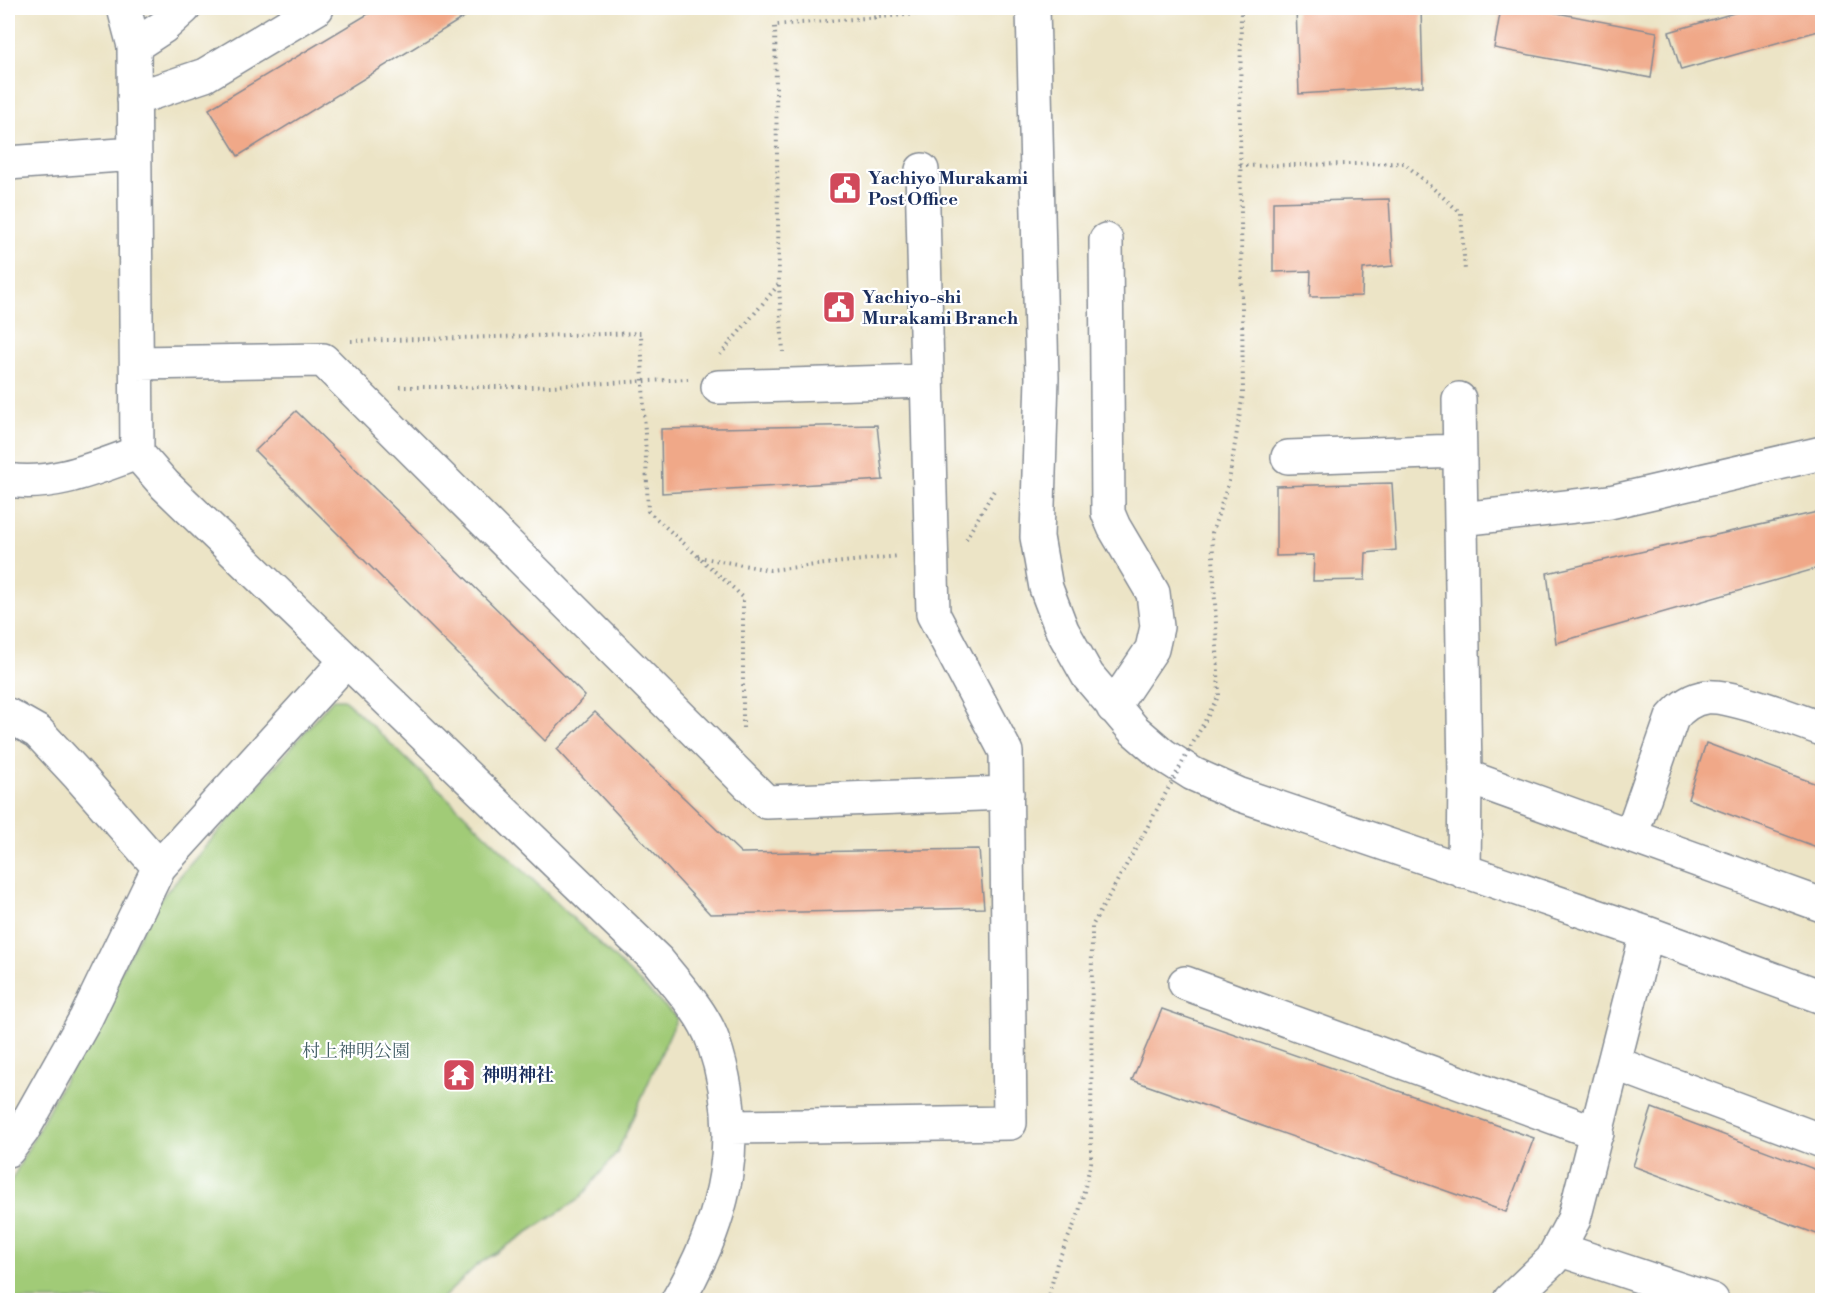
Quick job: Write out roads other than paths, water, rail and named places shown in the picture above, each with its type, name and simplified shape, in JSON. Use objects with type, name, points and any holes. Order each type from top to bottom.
[{"type":"street","points":[[124,8],[134,46],[137,453],[165,484],[346,661],[658,962],[689,1000],[712,1039],[726,1096],[730,1127],[724,1191],[709,1238],[678,1300]]},
{"type":"street","points":[[134,46],[163,27],[184,8]]},
{"type":"street","points":[[134,99],[205,75],[317,8]]},
{"type":"street","points":[[1033,8],[1042,378],[1037,537],[1046,588],[1062,630],[1088,676],[1134,730],[1163,755],[1194,774],[1238,794],[1647,933],[1822,997]]},
{"type":"street","points":[[8,163],[135,154]]},
{"type":"street","points":[[730,1127],[1010,1124],[1006,752],[933,614],[922,170]]},
{"type":"street","points":[[1106,240],[1108,513],[1153,593],[1157,627],[1152,649],[1113,707]]},
{"type":"street","points":[[137,363],[323,360],[766,802],[1006,793]]},
{"type":"street","points":[[711,376],[785,385],[927,381]]},
{"type":"street","points":[[1459,399],[1465,776],[1464,872]]},
{"type":"street","points":[[1288,457],[1460,451]]},
{"type":"street","points":[[8,480],[22,482],[66,478],[137,453]]},
{"type":"street","points":[[1461,519],[1610,502],[1822,453]]},
{"type":"street","points":[[8,1150],[23,1130],[86,1018],[159,867],[346,661]]},
{"type":"street","points":[[1631,836],[1672,718],[1681,707],[1692,701],[1708,697],[1730,699],[1822,729]]},
{"type":"street","points":[[8,715],[38,732],[159,867]]},
{"type":"street","points":[[1465,776],[1822,905]]},
{"type":"street","points":[[1510,1300],[1552,1260],[1574,1219],[1647,933]]},
{"type":"street","points":[[1185,983],[1597,1133]]},
{"type":"street","points":[[1614,1063],[1822,1141]]},
{"type":"street","points":[[1558,1249],[1712,1300]]},
{"type":"place","name":"Yachiyo Murakami Post Office","points":[[845,188]]},
{"type":"place","name":"Yachiyo-shi Murakami Branch","points":[[839,307]]},
{"type":"place","name":"神明神社","points":[[459,1075]]},
{"type":"park label","name":"村上神明公園","points":[[356,1051]]}]
